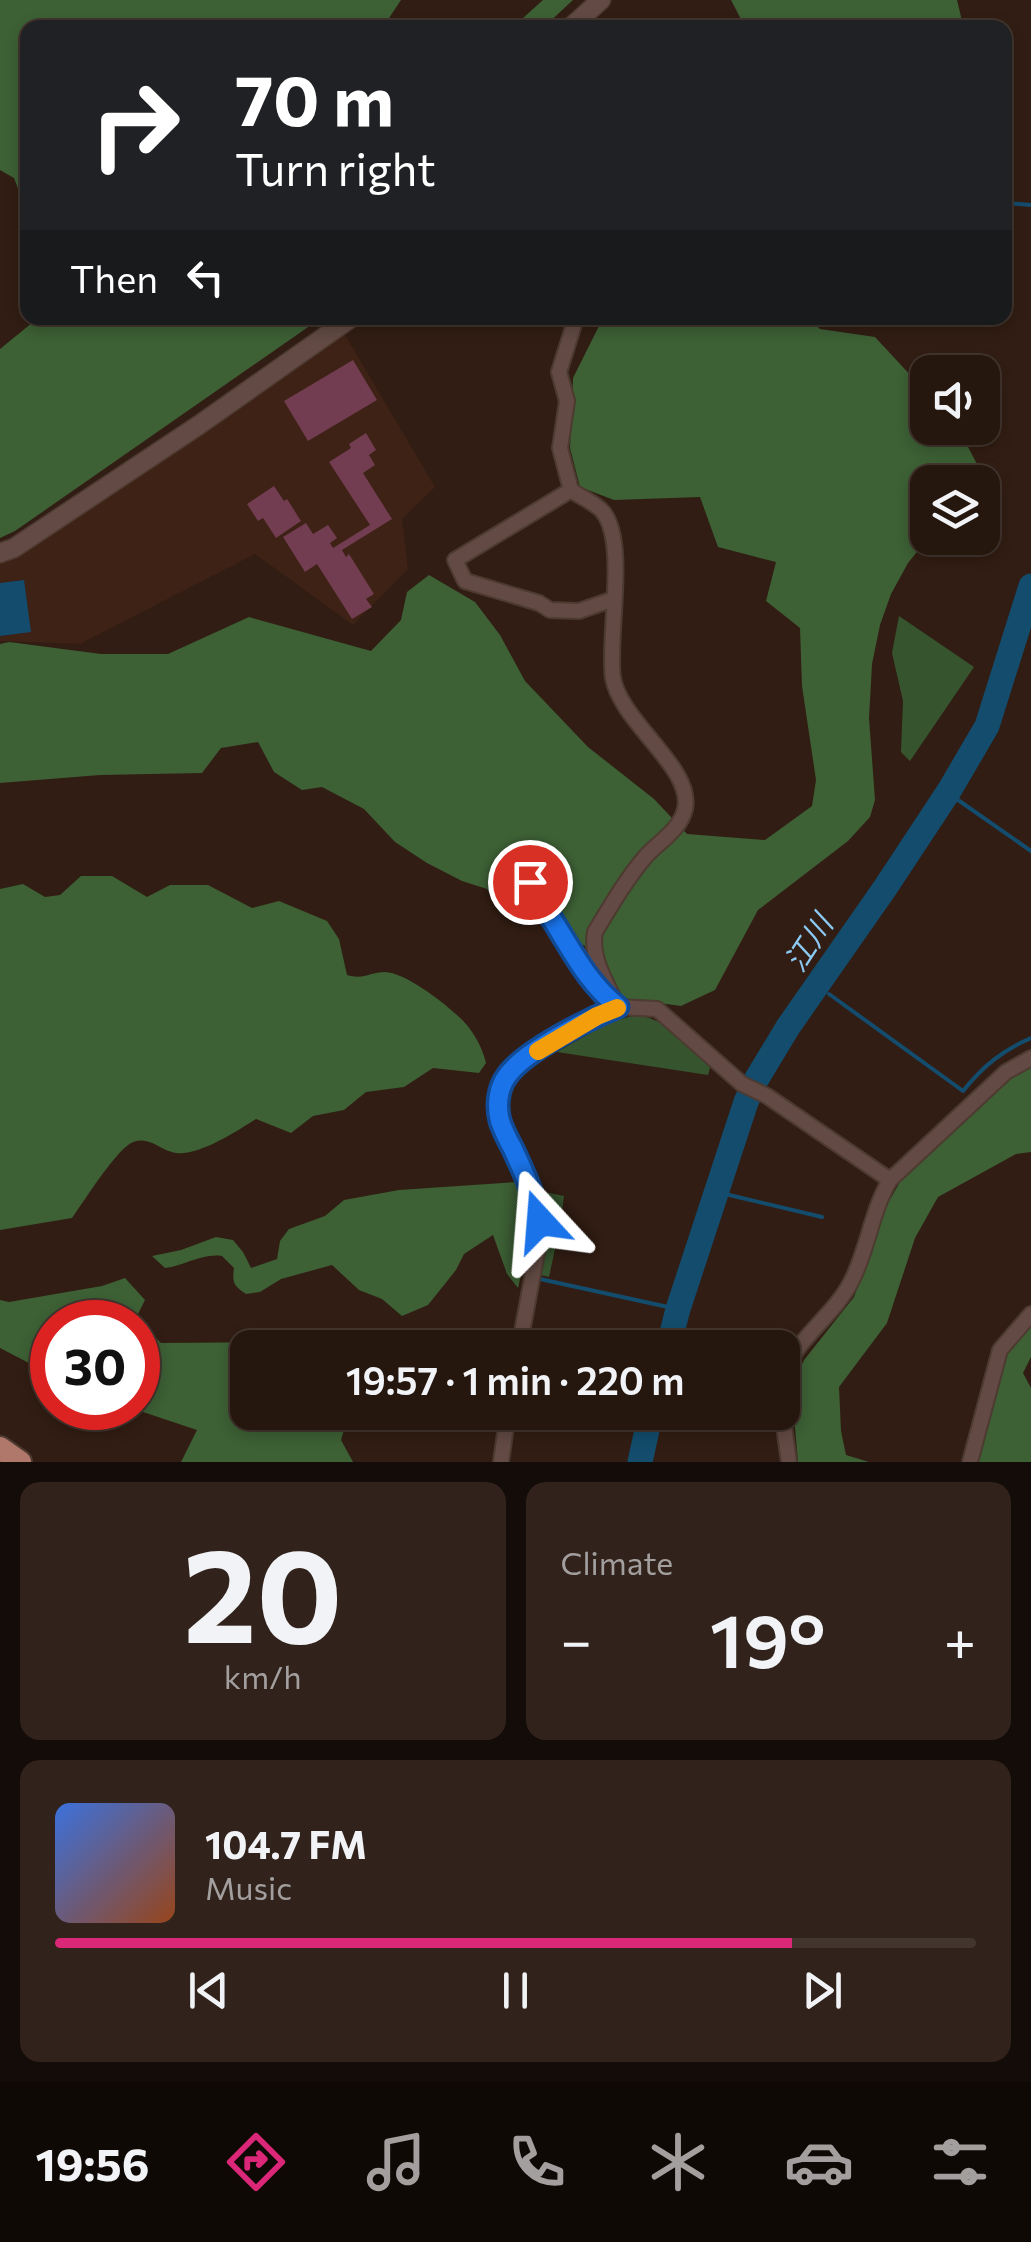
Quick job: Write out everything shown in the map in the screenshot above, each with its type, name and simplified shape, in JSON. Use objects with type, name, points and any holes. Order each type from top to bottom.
[{"type":"highway","points":[[0,1448],[20,1462]]},
{"type":"street","points":[[579,20],[602,0]]},
{"type":"street","points":[[0,553],[14,548],[200,425],[341,325]]},
{"type":"street","points":[[574,325],[559,372],[567,401],[560,448],[571,490],[603,512],[612,534],[616,582],[614,678],[620,698],[676,772],[686,798],[678,825],[645,857],[596,932],[596,958],[618,1007]]},
{"type":"street","points":[[571,490],[455,560],[465,581],[539,603],[550,610],[579,611],[614,599]]},
{"type":"street","points":[[530,882],[523,892],[524,898],[546,912],[581,969],[618,1007]]},
{"type":"street","points":[[522,1330],[540,1221],[536,1200],[500,1120],[500,1088],[526,1058],[618,1007],[657,1009],[752,1089],[890,1180]]},
{"type":"street","points":[[800,1346],[852,1280],[880,1197],[890,1180],[1006,1072],[1031,1058]]},
{"type":"street","points":[[970,1462],[1000,1350],[1031,1314]]},
{"type":"street","points":[[500,1462],[505,1430]]},
{"type":"street","points":[[785,1430],[790,1462]]},
{"type":"shaded area","points":[[344,333],[435,487],[402,519],[408,569],[353,625],[255,554],[80,644],[0,641],[0,560]]},
{"type":"green space","points":[[0,0],[401,0],[388,20],[20,20],[20,194],[14,178],[0,170]]},
{"type":"green space","points":[[543,0],[573,0],[552,20],[521,20]]},
{"type":"green space","points":[[731,0],[957,0],[962,20],[741,20]]},
{"type":"green space","points":[[29,325],[311,325],[0,538],[0,349]]},
{"type":"green space","points":[[600,325],[815,325],[875,337],[910,375],[910,445],[967,445],[977,464],[910,465],[910,555],[914,555],[891,594],[872,664],[869,718],[875,800],[870,817],[848,841],[758,910],[715,990],[681,1006],[608,996],[590,979],[585,946],[510,913],[487,889],[427,863],[395,842],[364,809],[322,787],[302,790],[274,772],[258,742],[221,748],[202,773],[100,775],[0,783],[0,644],[101,654],[168,654],[249,617],[371,651],[401,620],[407,592],[429,575],[475,602],[500,635],[525,681],[588,747],[654,799],[687,834],[765,840],[812,806],[816,780],[802,686],[800,628],[766,601],[776,562],[718,547],[700,497],[614,500],[580,487],[570,448],[573,378]]},
{"type":"green space","points":[[899,616],[974,667],[910,761],[901,752],[903,701],[892,653]]},
{"type":"green space","points":[[81,876],[112,876],[147,897],[170,885],[208,885],[252,908],[279,901],[327,921],[339,939],[347,975],[385,972],[424,989],[468,1026],[486,1063],[479,1073],[433,1068],[404,1087],[366,1092],[344,1110],[313,1116],[291,1133],[256,1119],[196,1151],[176,1153],[149,1142],[131,1143],[72,1218],[0,1230],[0,889],[23,884],[45,897],[60,895]]},
{"type":"green space","points":[[636,1015],[667,1027],[686,1041],[711,1064],[708,1075],[557,1052],[610,1022]]},
{"type":"green space","points":[[1031,1064],[1031,1152],[1016,1154],[938,1197],[915,1238],[887,1323],[839,1387],[846,1455],[869,1462],[798,1462],[795,1430],[800,1430],[800,1369],[854,1297],[887,1205],[901,1180],[1006,1081]]},
{"type":"green space","points":[[517,1182],[529,1223],[518,1288],[507,1274],[493,1235],[464,1254],[428,1305],[402,1316],[382,1299],[359,1290],[332,1265],[281,1279],[260,1292],[246,1294],[235,1284],[234,1268],[222,1256],[207,1256],[165,1268],[152,1256],[216,1237],[233,1240],[251,1268],[277,1259],[280,1241],[289,1229],[325,1216],[344,1200],[399,1190]]},
{"type":"green space","points":[[545,1192],[564,1196],[549,1277],[541,1275],[550,1224]]},
{"type":"green space","points":[[125,1278],[145,1300],[30,1300],[30,1364],[0,1348],[0,1300],[9,1302],[102,1286]]},
{"type":"green space","points":[[1031,1317],[1031,1357],[1023,1373],[1031,1388],[1031,1462],[966,1462],[1001,1358]]},
{"type":"green space","points":[[160,1342],[230,1342],[230,1430],[344,1430],[341,1440],[353,1462],[181,1462],[197,1430],[160,1418]]},
{"type":"water","points":[[24,580],[31,632],[0,636],[0,583]]},
{"type":"building","points":[[353,360],[377,400],[308,441],[284,401]]},
{"type":"building","points":[[366,433],[376,450],[369,455],[375,465],[363,473],[392,519],[342,550],[346,557],[349,554],[374,594],[366,599],[372,607],[352,619],[317,564],[305,572],[283,537],[306,523],[313,534],[328,525],[337,538],[330,543],[333,548],[370,525],[329,462]]},
{"type":"building","points":[[274,486],[301,521],[276,538],[263,518],[258,521],[247,504]]},
{"type":"waterway","points":[[1012,204],[1031,205]]},
{"type":"waterway","name":"江川","points":[[673,1330],[756,1080],[949,791],[987,726],[1031,586]]},
{"type":"waterway","points":[[958,800],[1031,851]]},
{"type":"waterway","points":[[829,994],[963,1091],[994,1060],[1031,1038]]},
{"type":"waterway","points":[[725,1194],[822,1217]]},
{"type":"waterway","points":[[540,1279],[668,1307]]},
{"type":"waterway","name":"江川","points":[[640,1462],[647,1430]]},
{"type":"slow traffic","points":[[538,1051],[617,1008]]},
{"type":"route","points":[[530,882],[523,892],[524,898],[546,912],[581,969],[618,1007],[526,1058],[512,1069],[500,1088],[500,1120],[536,1200],[540,1221]]}]
